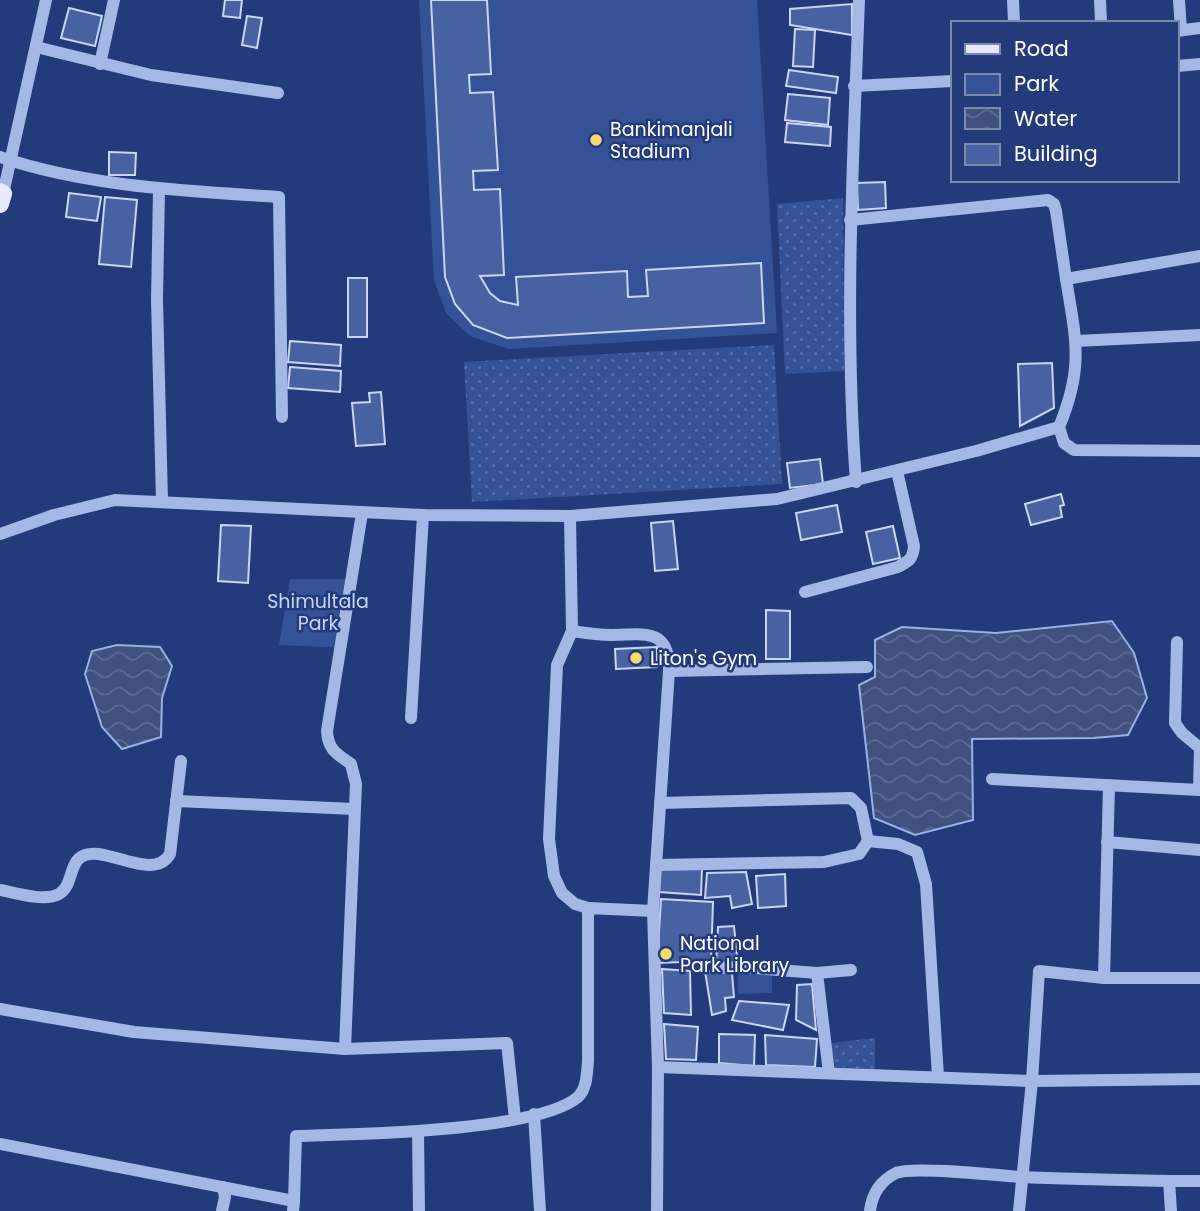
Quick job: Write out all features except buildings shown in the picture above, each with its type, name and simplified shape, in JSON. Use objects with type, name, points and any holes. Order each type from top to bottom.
[{"type":"street","points":[[1,197],[5,159],[46,0]]},
{"type":"street","points":[[100,64],[114,0]]},
{"type":"street","points":[[856,482],[850,407],[849,220],[859,0]]},
{"type":"street","points":[[1013,0],[1014,21]]},
{"type":"street","points":[[1100,0],[1101,21]]},
{"type":"street","points":[[1179,0],[1179,31],[1200,28]]},
{"type":"street","points":[[36,47],[151,75],[278,93]]},
{"type":"street","points":[[1179,66],[1200,64]]},
{"type":"street","points":[[854,86],[951,81]]},
{"type":"street","points":[[5,159],[159,190],[279,197],[282,417]]},
{"type":"street","points":[[159,190],[157,324],[162,501]]},
{"type":"street","points":[[849,220],[1048,200],[1054,204],[1076,341],[1077,368],[1074,387],[1059,427],[1064,443],[1074,450],[1200,451]]},
{"type":"street","points":[[1066,278],[1200,256]]},
{"type":"street","points":[[1076,341],[1200,335]]},
{"type":"street","points":[[0,534],[54,515],[115,500],[362,513],[570,516],[777,499],[856,482],[1059,427]]},
{"type":"street","points":[[805,592],[898,567],[913,556],[914,546],[897,471]]},
{"type":"street","points":[[345,1049],[356,784],[351,764],[332,751],[327,731],[362,513]]},
{"type":"street","points":[[411,718],[423,515]]},
{"type":"street","points":[[570,516],[572,631],[557,665],[550,839],[554,876],[562,893],[575,904],[588,908],[653,911]]},
{"type":"street","points":[[572,631],[609,635],[649,633],[658,638],[669,661],[653,911],[658,1067],[657,1211]]},
{"type":"street","points":[[992,779],[1199,790],[1200,748],[1182,733],[1175,723],[1177,642]]},
{"type":"street","points":[[669,671],[867,667]]},
{"type":"street","points":[[0,890],[33,896],[58,895],[65,888],[74,864],[87,854],[100,854],[148,865],[166,862],[170,854],[181,761]]},
{"type":"street","points":[[1104,978],[1109,785]]},
{"type":"street","points":[[656,865],[824,862],[859,854],[867,841],[861,808],[851,798],[660,803]]},
{"type":"street","points":[[176,801],[354,809]]},
{"type":"street","points":[[867,841],[909,847],[917,852],[921,863],[926,884],[938,1077]]},
{"type":"street","points":[[1107,842],[1200,850]]},
{"type":"street","points":[[0,1144],[223,1187],[294,1206],[296,1136],[418,1131],[514,1119],[564,1105],[580,1095],[588,1061],[588,908]]},
{"type":"street","points":[[719,968],[741,967],[817,973],[851,971]]},
{"type":"street","points":[[1019,1211],[1032,1081],[1039,971],[1104,978],[1200,978]]},
{"type":"street","points":[[817,973],[829,1073]]},
{"type":"street","points":[[0,1009],[134,1032],[345,1049],[507,1043],[514,1119]]},
{"type":"street","points":[[658,1067],[1032,1081],[1200,1079]]},
{"type":"street","points":[[534,1114],[540,1211]]},
{"type":"street","points":[[418,1131],[419,1211]]},
{"type":"street","points":[[870,1211],[871,1201],[882,1182],[898,1172],[1200,1181]]},
{"type":"street","points":[[1169,1181],[1171,1211]]},
{"type":"street","points":[[222,1211],[225,1197],[223,1187]]},
{"type":"green space","name":"Bankimanjali Stadium","points":[[419,0],[757,0],[777,333],[509,349],[470,336],[446,313],[434,280]]},
{"type":"green space","points":[[843,198],[844,371],[785,374],[777,204]]},
{"type":"green space","points":[[774,345],[782,484],[472,502],[464,362]]},
{"type":"green space","name":"Shimultala Park","points":[[290,579],[354,579],[347,648],[279,645]]},
{"type":"green space","points":[[738,966],[772,968],[772,993],[738,994]]},
{"type":"green space","points":[[875,1038],[875,1069],[835,1067],[831,1043]]},
{"type":"water","points":[[1112,621],[1134,653],[1147,698],[1128,735],[1094,738],[972,739],[973,820],[915,835],[874,818],[859,685],[875,677],[875,640],[902,627],[996,633]]},
{"type":"water","points":[[117,645],[160,647],[172,666],[162,698],[161,737],[122,749],[102,727],[85,674],[92,651]]},
{"type":"place","name":"Bankimanjali Stadium","points":[[596,140]]},
{"type":"place","name":"Liton's Gym","points":[[636,658]]},
{"type":"place","name":"National Park Library","points":[[666,954]]}]
